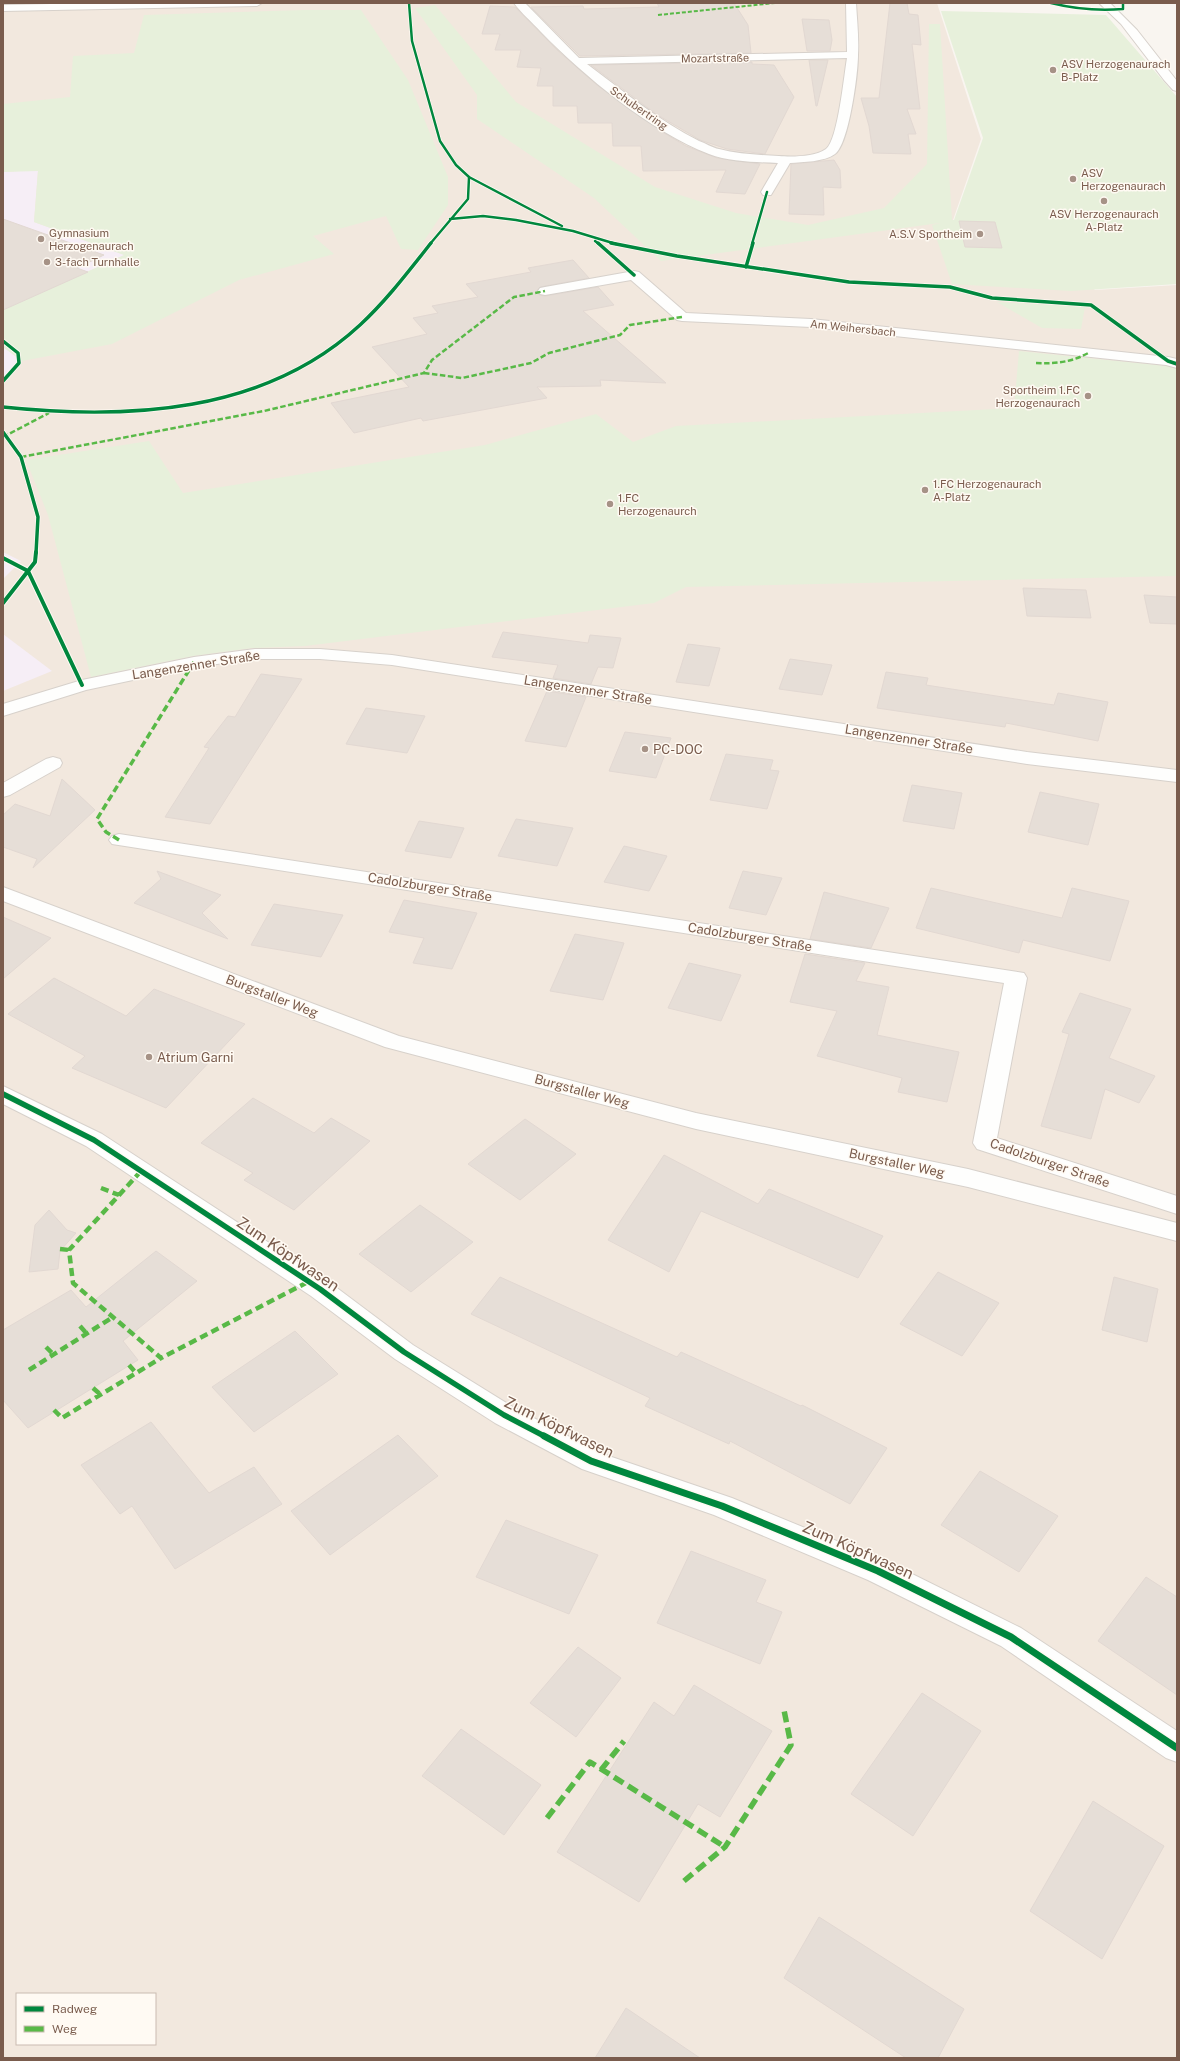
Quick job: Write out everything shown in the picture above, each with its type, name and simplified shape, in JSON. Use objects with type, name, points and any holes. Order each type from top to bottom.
[{"type":"street","points":[[3,8],[257,3]]},
{"type":"street","name":"Schubertring","points":[[519,3],[576,61],[631,103],[687,139],[714,152],[747,158],[786,160],[814,157],[830,152],[836,146],[842,127],[853,55],[851,3]]},
{"type":"street","points":[[1104,3],[1113,10],[1135,33],[1177,88]]},
{"type":"street","name":"Mozartstraße","points":[[576,61],[853,55]]},
{"type":"street","points":[[767,192],[786,160]]},
{"type":"street","name":"Am Weihersbach","points":[[545,291],[634,274],[682,317],[811,323],[1168,361],[1177,364]]},
{"type":"street","name":"Langenzenner Straße","points":[[3,710],[82,685],[194,662],[256,654],[320,654],[392,660],[1027,758],[1177,776]]},
{"type":"street","points":[[3,791],[53,763]]},
{"type":"street","name":"Cadolzburger Straße","points":[[119,840],[1016,978],[985,1143],[1177,1206]]},
{"type":"street","name":"Burgstaller Weg","points":[[6,899],[393,1042],[696,1120],[968,1178],[1177,1232]]},
{"type":"street","name":"Zum Köpfwasen","points":[[3,1094],[94,1140],[320,1289],[404,1352],[504,1415],[592,1461],[722,1506],[878,1571],[913,1588],[1011,1637],[1177,1748]]},
{"type":"shaded area","points":[[3,3],[937,3],[981,139],[953,220],[1075,274],[1095,290],[1177,285],[1177,2058],[3,2058]]},
{"type":"shaded area","name":"Gymnasium Herzogenaurach","points":[[38,170],[34,222],[125,255],[3,310],[3,172]]},
{"type":"shaded area","points":[[3,347],[22,361],[3,377]]},
{"type":"shaded area","points":[[3,552],[21,561],[3,579]]},
{"type":"shaded area","points":[[3,634],[52,671],[3,691]]},
{"type":"green space","name":"ASV Herzogenaurach","points":[[435,5],[516,102],[655,187],[736,213],[808,225],[884,208],[927,164],[929,24],[940,24],[952,220],[954,220],[983,138],[941,11],[1106,15],[1177,97],[1177,284],[1071,291],[952,284],[932,225],[940,223],[661,261],[594,198],[477,119],[477,95],[415,8]]},
{"type":"green space","points":[[305,10],[361,10],[408,80],[448,177],[448,205],[418,250],[401,249],[386,216],[313,236],[334,254],[239,280],[112,344],[22,361],[3,347],[3,310],[124,255],[34,222],[38,171],[3,172],[3,104],[70,97],[73,56],[134,53],[144,15]]},
{"type":"green space","points":[[997,302],[1085,307],[1081,329],[1042,328]]},
{"type":"green space","name":"1.FC Herzogenaurch","points":[[1019,351],[1166,366],[1168,361],[1177,364],[1177,576],[686,587],[654,603],[305,646],[252,648],[193,656],[91,677],[48,515],[26,460],[149,441],[183,493],[485,445],[596,414],[633,442],[676,426],[1014,408]]},
{"type":"building","points":[[657,3],[734,3],[748,25],[751,53],[580,56],[531,7],[583,6],[584,9],[659,7]]},
{"type":"building","points":[[890,3],[907,3],[909,14],[918,15],[921,45],[912,44],[920,109],[907,109],[916,134],[908,134],[911,154],[873,153],[869,126],[861,98],[879,98]]},
{"type":"building","points":[[490,6],[515,7],[557,50],[597,85],[664,133],[686,146],[717,158],[760,164],[745,194],[716,192],[726,170],[643,171],[641,146],[613,146],[612,123],[578,123],[577,106],[553,106],[553,86],[537,86],[541,68],[517,67],[521,50],[495,50],[500,34],[482,34]]},
{"type":"building","points":[[802,19],[829,20],[832,40],[830,51],[807,51]]},
{"type":"building","points":[[809,60],[828,60],[817,106],[816,106]]},
{"type":"building","points":[[752,62],[752,64],[774,65],[794,97],[765,154],[727,149],[700,140],[656,114],[591,65]]},
{"type":"building","points":[[834,160],[840,170],[841,188],[823,187],[824,215],[789,214],[791,164]]},
{"type":"building","name":"Gymnasium Herzogenaurach","points":[[3,219],[104,255],[77,268],[88,272],[3,310]]},
{"type":"building","name":"A.S.V Sportheim","points":[[959,221],[995,222],[1002,248],[965,247]]},
{"type":"building","points":[[573,260],[589,278],[540,287],[537,290],[539,295],[545,296],[598,287],[614,305],[583,311],[666,383],[600,380],[601,386],[537,387],[547,398],[423,421],[421,418],[354,433],[331,403],[409,387],[372,347],[427,334],[413,318],[438,313],[432,306],[478,297],[466,284],[531,272],[528,268]]},
{"type":"building","points":[[1023,588],[1086,590],[1091,618],[1027,616]]},
{"type":"building","points":[[1144,595],[1177,597],[1177,624],[1150,623]]},
{"type":"building","points":[[503,632],[588,643],[590,635],[621,638],[613,668],[598,667],[591,684],[553,678],[558,665],[492,657]]},
{"type":"building","points":[[688,644],[720,648],[709,686],[676,682]]},
{"type":"building","points":[[790,659],[832,665],[822,695],[779,689]]},
{"type":"building","points":[[886,672],[928,678],[926,685],[1054,705],[1058,693],[1108,702],[1098,741],[1006,723],[1005,727],[877,708]]},
{"type":"building","points":[[261,674],[302,679],[210,824],[165,817],[209,748],[204,747],[228,716],[235,717]]},
{"type":"building","points":[[547,691],[586,697],[566,747],[525,741]]},
{"type":"building","points":[[366,708],[425,716],[407,753],[346,744]]},
{"type":"building","points":[[625,732],[671,738],[656,778],[609,771]]},
{"type":"building","points":[[726,754],[773,760],[770,770],[779,771],[767,809],[710,800]]},
{"type":"building","points":[[62,779],[95,810],[33,868],[37,859],[3,847],[3,815],[15,804],[50,816]]},
{"type":"building","points":[[912,785],[962,793],[954,829],[903,821]]},
{"type":"building","points":[[1040,792],[1099,804],[1088,845],[1028,832]]},
{"type":"building","points":[[516,819],[573,828],[557,866],[498,856]]},
{"type":"building","points":[[419,821],[464,828],[451,858],[405,851]]},
{"type":"building","points":[[624,846],[667,856],[649,891],[604,882]]},
{"type":"building","points":[[157,871],[221,895],[202,913],[228,939],[134,903],[161,879]]},
{"type":"building","points":[[743,871],[782,878],[766,915],[729,908]]},
{"type":"building","points":[[931,888],[1062,918],[1072,888],[1129,901],[1110,961],[1023,940],[1019,953],[916,928]]},
{"type":"building","points":[[824,892],[889,908],[871,948],[810,939]]},
{"type":"building","points":[[404,900],[477,913],[452,969],[413,963],[424,938],[389,932]]},
{"type":"building","points":[[274,904],[343,915],[321,957],[251,945]]},
{"type":"building","points":[[3,917],[51,938],[3,979]]},
{"type":"building","points":[[575,934],[624,943],[603,1000],[550,991]]},
{"type":"building","points":[[805,954],[865,963],[856,981],[889,987],[877,1035],[959,1052],[947,1102],[898,1092],[902,1078],[817,1056],[837,1011],[790,1002]]},
{"type":"building","points":[[689,963],[741,975],[721,1021],[668,1008]]},
{"type":"building","name":"Atrium Garni","points":[[54,978],[126,1016],[154,989],[245,1024],[166,1108],[72,1068],[85,1056],[8,1014]]},
{"type":"building","points":[[1080,993],[1131,1009],[1109,1058],[1155,1076],[1139,1103],[1105,1089],[1091,1139],[1041,1126],[1069,1034],[1062,1032]]},
{"type":"building","points":[[253,1098],[314,1133],[331,1118],[370,1141],[294,1210],[244,1180],[253,1173],[201,1143]]},
{"type":"building","points":[[525,1119],[576,1154],[520,1200],[468,1164]]},
{"type":"building","points":[[664,1155],[758,1204],[769,1189],[883,1236],[858,1278],[701,1211],[669,1272],[608,1240]]},
{"type":"building","points":[[420,1205],[473,1242],[411,1292],[359,1254]]},
{"type":"building","points":[[49,1210],[67,1230],[76,1233],[60,1251],[58,1269],[29,1272],[35,1225]]},
{"type":"building","points":[[156,1251],[197,1281],[123,1341],[138,1360],[28,1428],[3,1400],[3,1330],[71,1290],[86,1307]]},
{"type":"building","points":[[938,1272],[999,1303],[962,1356],[900,1324]]},
{"type":"building","points":[[500,1277],[677,1357],[681,1352],[801,1406],[802,1405],[887,1448],[850,1504],[730,1441],[729,1444],[645,1406],[650,1398],[471,1314]]},
{"type":"building","points":[[1114,1277],[1158,1289],[1147,1342],[1102,1330]]},
{"type":"building","points":[[295,1331],[338,1374],[254,1432],[212,1387]]},
{"type":"building","points":[[151,1422],[209,1493],[254,1467],[282,1504],[175,1569],[132,1506],[120,1514],[81,1465]]},
{"type":"building","points":[[398,1435],[438,1476],[330,1555],[291,1511]]},
{"type":"building","points":[[980,1471],[1058,1516],[1019,1572],[941,1525]]},
{"type":"building","points":[[506,1520],[598,1555],[569,1614],[476,1577]]},
{"type":"building","points":[[691,1551],[766,1580],[756,1602],[782,1612],[760,1664],[657,1623]]},
{"type":"building","points":[[1146,1577],[1177,1597],[1177,1695],[1098,1641]]},
{"type":"building","points":[[578,1647],[621,1678],[576,1737],[530,1703]]},
{"type":"building","points":[[694,1685],[772,1731],[720,1817],[698,1804],[639,1902],[557,1852],[654,1702],[674,1716]]},
{"type":"building","points":[[922,1693],[981,1731],[913,1836],[851,1794]]},
{"type":"building","points":[[461,1729],[541,1785],[504,1835],[422,1776]]},
{"type":"building","points":[[1093,1801],[1164,1846],[1102,1959],[1030,1911]]},
{"type":"building","points":[[819,1917],[964,2009],[938,2058],[906,2058],[784,1978]]},
{"type":"building","points":[[626,2008],[700,2058],[595,2058]]},
{"type":"marked path","points":[[658,15],[775,3]]},
{"type":"marked path","points":[[21,457],[264,411],[424,373],[432,360],[514,297],[545,291]]},
{"type":"marked path","points":[[424,373],[462,378],[531,363],[549,353],[620,335],[630,325],[682,317]]},
{"type":"marked path","points":[[1036,363],[1071,361],[1090,352]]},
{"type":"marked path","points":[[3,437],[49,413]]},
{"type":"marked path","points":[[119,840],[106,832],[97,819],[194,662]]},
{"type":"marked path","points":[[141,1171],[69,1250],[73,1283],[161,1358],[308,1282]]},
{"type":"marked path","points":[[101,1188],[119,1195]]},
{"type":"marked path","points":[[60,1249],[69,1250]]},
{"type":"marked path","points":[[29,1370],[113,1317]]},
{"type":"marked path","points":[[80,1326],[87,1334]]},
{"type":"marked path","points":[[46,1347],[54,1355]]},
{"type":"marked path","points":[[54,1410],[62,1418],[161,1358]]},
{"type":"marked path","points":[[129,1365],[136,1373]]},
{"type":"marked path","points":[[93,1388],[101,1395]]},
{"type":"marked path","points":[[684,1881],[725,1847],[791,1745],[784,1710]]},
{"type":"marked path","points":[[601,1770],[624,1741]]},
{"type":"marked path","points":[[547,1818],[590,1762],[725,1847]]},
{"type":"cycle path","points":[[409,3],[412,41],[440,141],[456,165],[469,177],[562,226]]},
{"type":"cycle path","points":[[1051,3],[1078,8],[1105,10],[1123,9],[1123,3]]},
{"type":"cycle path","points":[[3,407],[50,412],[151,411],[209,401],[267,385],[313,361],[359,326],[399,284],[450,219],[468,199],[469,177]]},
{"type":"cycle path","points":[[746,267],[767,192]]},
{"type":"cycle path","points":[[450,219],[483,216],[516,220],[573,231],[608,243],[677,256],[849,282],[950,287],[992,298],[1091,305],[1168,361],[1177,364]]},
{"type":"cycle path","points":[[595,241],[634,275]]},
{"type":"cycle path","points":[[3,341],[18,353],[19,363],[3,381]]},
{"type":"cycle path","points":[[3,432],[21,457],[38,517],[35,562],[28,571],[82,685]]},
{"type":"cycle path","points":[[3,558],[28,571],[3,603]]},
{"type":"cycle path","points":[[3,1094],[94,1140],[320,1289],[404,1352],[504,1415],[591,1461],[722,1506],[878,1571],[1011,1637],[1177,1748]]},
{"type":"place","name":"ASV Herzogenaurach B-Platz","points":[[1053,70]]},
{"type":"place","name":"ASV Herzogenaurach","points":[[1073,179]]},
{"type":"place","name":"ASV Herzogenaurach A-Platz","points":[[1104,201]]},
{"type":"place","name":"A.S.V Sportheim","points":[[980,234]]},
{"type":"place","name":"Gymnasium Herzogenaurach","points":[[41,239]]},
{"type":"place","name":"3-fach Turnhalle","points":[[47,262]]},
{"type":"place","name":"Sportheim 1.FC Herzogenaurach","points":[[1088,396]]},
{"type":"place","name":"1.FC Herzogenaurach A-Platz","points":[[925,490]]},
{"type":"place","name":"1.FC Herzogenaurch","points":[[610,504]]},
{"type":"place","name":"PC-DOC","points":[[645,749]]},
{"type":"place","name":"Atrium Garni","points":[[149,1057]]}]
